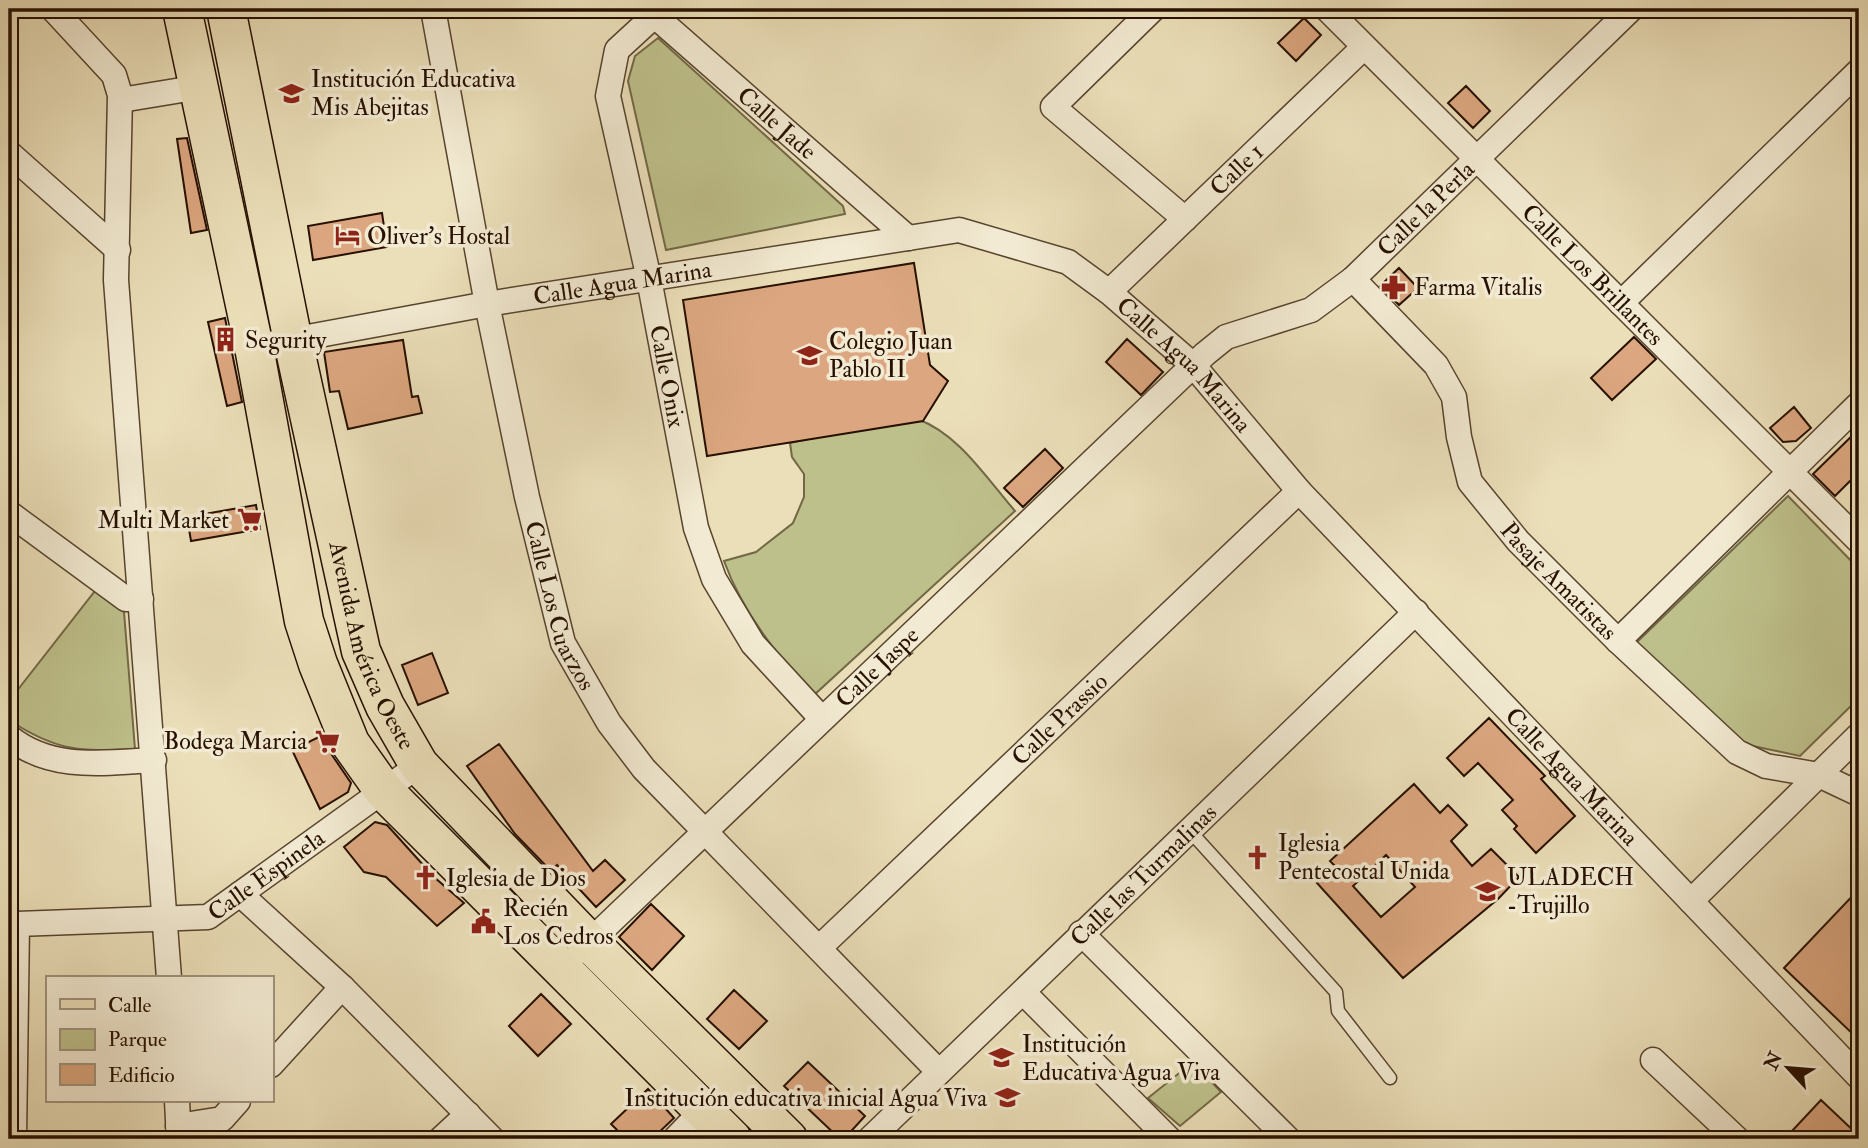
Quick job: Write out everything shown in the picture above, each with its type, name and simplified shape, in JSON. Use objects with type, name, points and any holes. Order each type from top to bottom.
[{"type":"main road","name":"Avenida América Oeste","points":[[182,9],[254,347],[304,621],[350,743],[384,790],[788,1139]]},
{"type":"main road","name":"Avenida América Oeste","points":[[226,9],[293,341],[360,651],[385,706],[419,765],[703,1110],[732,1139]]},
{"type":"street","points":[[53,9],[114,75],[121,100],[116,279],[169,976]]},
{"type":"street","name":"Calle Los Cuarzos","points":[[433,9],[487,304],[527,497],[563,643],[609,723],[644,769],[939,1072]]},
{"type":"street","points":[[1153,9],[1053,107],[1185,219]]},
{"type":"street","name":"Calle Los Brillantes","points":[[1327,9],[1859,541]]},
{"type":"street","name":"Calle la Perla","points":[[1193,365],[1226,337],[1311,310],[1353,279],[1631,9]]},
{"type":"street","name":"Calle Jade","points":[[651,12],[908,238]]},
{"type":"street","name":"Calle Onix","points":[[651,12],[617,50],[608,96],[649,279],[696,528],[714,579],[752,644],[822,719]]},
{"type":"street","name":"Calle 1","points":[[1109,292],[1364,47]]},
{"type":"street","points":[[1621,303],[1859,71]]},
{"type":"street","points":[[121,100],[200,87]]},
{"type":"street","points":[[9,153],[118,250]]},
{"type":"street","name":"Calle Agua Marina","points":[[254,347],[487,304],[959,230],[1068,262],[1109,292],[1193,365],[1300,491],[1859,1077]]},
{"type":"street","name":"Pasaje Amatistas","points":[[1353,279],[1436,365],[1454,397],[1458,437],[1470,482],[1518,541],[1618,642],[1737,752],[1766,766],[1819,775],[1859,794]]},
{"type":"street","name":"Calle Jaspe","points":[[576,955],[1193,365]]},
{"type":"street","points":[[1618,642],[1859,404]]},
{"type":"street","name":"Calle Prassio","points":[[819,948],[1300,491]]},
{"type":"street","points":[[9,513],[126,599],[141,599]]},
{"type":"street","name":"Calle las Turmalinas","points":[[870,1139],[1416,612]]},
{"type":"street","points":[[1691,901],[1859,735]]},
{"type":"street","points":[[9,737],[28,753],[78,764],[154,760]]},
{"type":"street","name":"Calle Espinela","points":[[13,923],[208,917],[419,765]]},
{"type":"street","points":[[240,894],[342,987],[492,1139]]},
{"type":"street","points":[[13,923],[14,1139]]},
{"type":"street","points":[[1082,933],[1289,1139]]},
{"type":"street","points":[[273,1063],[342,987]]},
{"type":"street","points":[[1023,992],[1169,1139]]},
{"type":"street","points":[[1653,1060],[1737,1139]]},
{"type":"street","points":[[177,1102],[179,1133],[222,1119],[238,1102]]},
{"type":"street","points":[[675,1139],[703,1110]]},
{"type":"street","points":[[441,1139],[468,1114]]},
{"type":"lane","points":[[1189,830],[1336,992],[1338,1011],[1390,1078]]},
{"type":"green space","points":[[658,38],[843,206],[845,214],[666,250],[628,81],[635,56]]},
{"type":"green space","points":[[917,419],[946,435],[959,446],[1015,511],[814,695],[751,616],[724,561],[756,552],[793,523],[804,497],[804,474],[792,457],[790,443],[892,421]]},
{"type":"green space","points":[[1788,496],[1859,569],[1859,698],[1800,756],[1734,742],[1635,644]]},
{"type":"green space","points":[[95,591],[124,612],[135,749],[83,749],[55,744],[9,720],[9,701]]},
{"type":"green space","points":[[1193,1062],[1221,1092],[1180,1126],[1148,1098]]},
{"type":"building","points":[[1304,18],[1321,35],[1296,61],[1278,43]]},
{"type":"building","points":[[1466,86],[1490,111],[1473,128],[1448,103]]},
{"type":"building","points":[[187,138],[207,230],[191,233],[177,139]]},
{"type":"building","name":"Oliver's Hostal","points":[[382,213],[387,247],[313,260],[308,226]]},
{"type":"building","name":"Colegio Juan Pablo II","points":[[914,263],[930,365],[948,381],[923,421],[707,456],[683,300]]},
{"type":"building","points":[[1399,268],[1418,288],[1399,305],[1380,286]]},
{"type":"building","points":[[225,318],[242,402],[227,406],[208,322]]},
{"type":"building","points":[[1634,337],[1656,359],[1612,400],[1591,378]]},
{"type":"building","points":[[1127,339],[1163,372],[1141,395],[1106,362]]},
{"type":"building","points":[[403,340],[412,397],[418,396],[422,413],[348,429],[339,391],[330,392],[324,352]]},
{"type":"building","points":[[1794,407],[1811,428],[1796,441],[1783,442],[1770,428]]},
{"type":"building","points":[[1859,429],[1859,472],[1835,496],[1813,474]]},
{"type":"building","points":[[1045,449],[1063,468],[1023,507],[1004,488]]},
{"type":"building","points":[[256,505],[260,529],[191,541],[187,517]]},
{"type":"building","points":[[432,653],[448,693],[418,705],[402,665]]},
{"type":"building","points":[[1489,718],[1545,776],[1541,779],[1575,816],[1536,853],[1514,829],[1517,826],[1502,810],[1513,800],[1478,763],[1464,776],[1447,758]]},
{"type":"building","points":[[323,735],[332,755],[351,783],[348,792],[320,809],[292,750]]},
{"type":"building","points":[[499,744],[593,871],[605,860],[625,880],[596,907],[557,865],[551,871],[515,834],[467,766]]},
{"type":"building","points":[[1414,784],[1440,813],[1448,805],[1467,825],[1451,841],[1472,866],[1491,849],[1519,877],[1498,899],[1403,978],[1317,883],[1335,866],[1330,861]],"holes":[[[1386,855],[1415,887],[1381,917],[1353,886]]]},
{"type":"building","points":[[375,822],[387,825],[434,877],[464,903],[437,926],[386,877],[364,872],[344,847]]},
{"type":"building","points":[[1859,889],[1859,1040],[1784,968]]},
{"type":"building","points":[[651,904],[684,936],[652,970],[619,937]]},
{"type":"building","points":[[734,990],[767,1021],[739,1049],[707,1019]]},
{"type":"building","points":[[541,994],[571,1024],[538,1056],[509,1026]]},
{"type":"building","points":[[808,1062],[865,1116],[844,1139],[840,1139],[784,1086]]},
{"type":"building","points":[[648,1089],[674,1118],[652,1139],[626,1139],[611,1124]]},
{"type":"building","points":[[1821,1100],[1859,1139],[1800,1139],[1792,1131]]},
{"type":"place","name":"Institución Educativa Mis Abejitas","points":[[291,93]]},
{"type":"place","name":"Oliver's Hostal","points":[[347,236]]},
{"type":"place","name":"Farma Vitalis","points":[[1394,287]]},
{"type":"place","name":"Segurity","points":[[225,340]]},
{"type":"place","name":"Colegio Juan Pablo II","points":[[809,355]]},
{"type":"place","name":"Multi Market","points":[[249,520]]},
{"type":"place","name":"Bodega Marcia","points":[[327,741]]},
{"type":"place","name":"Iglesia Pentecostal Unida","points":[[1258,857]]},
{"type":"place","name":"Iglesia de Dios","points":[[426,878]]},
{"type":"place","name":"ULADECH -Trujillo","points":[[1487,891]]},
{"type":"place","name":"Recién Los Cedros","points":[[483,922]]},
{"type":"place","name":"Institución Educativa Agua Viva","points":[[1002,1058]]},
{"type":"place","name":"Institución educativa inicial Agua Viva","points":[[1007,1098]]}]
